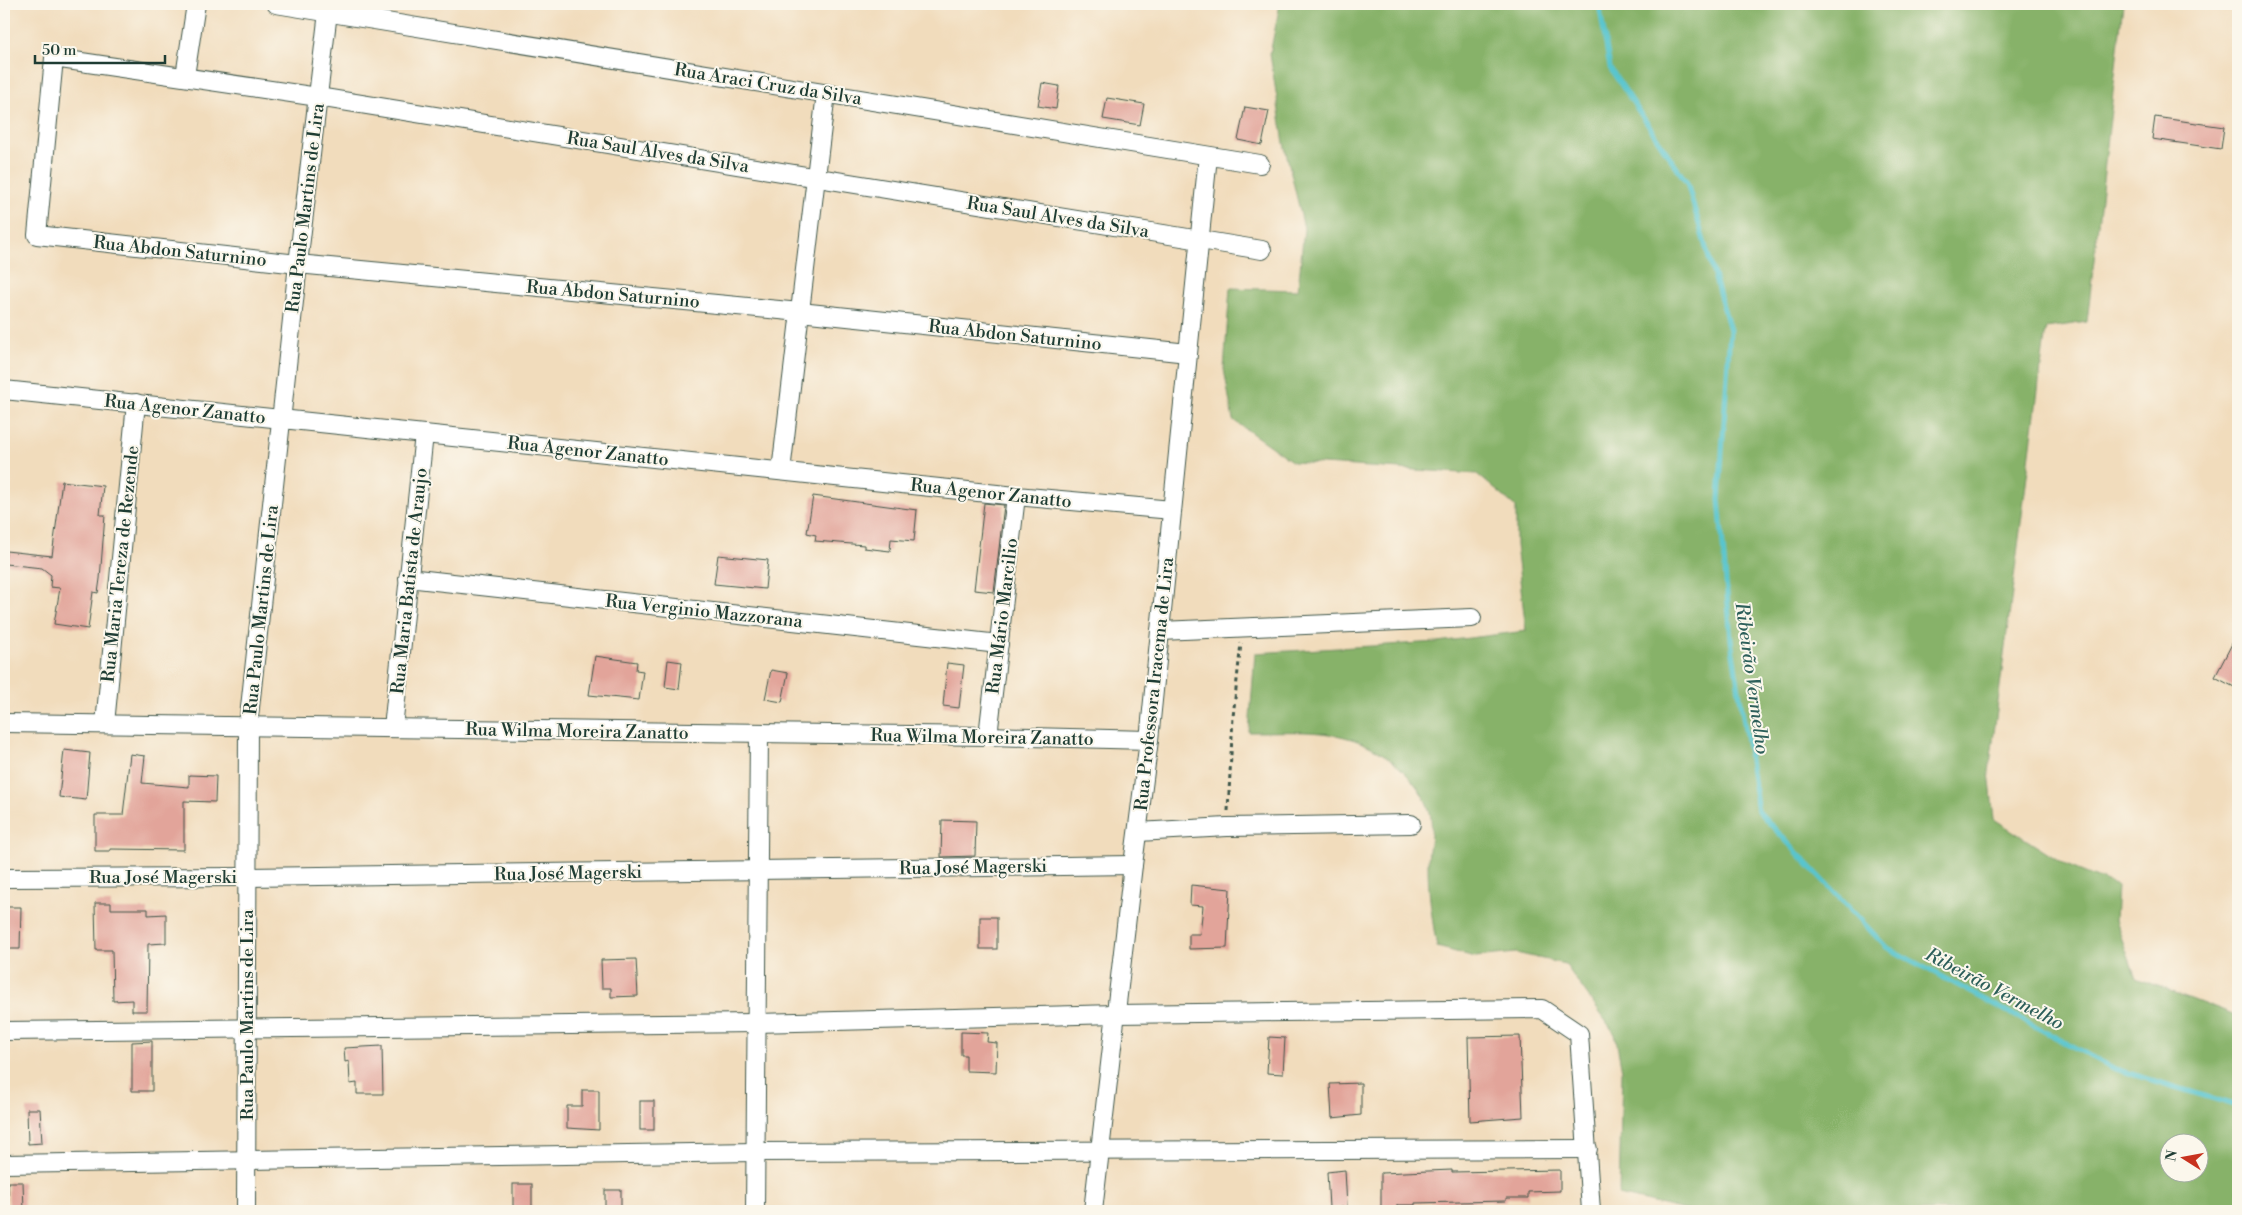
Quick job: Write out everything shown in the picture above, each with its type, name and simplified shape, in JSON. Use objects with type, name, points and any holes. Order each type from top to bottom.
[{"type":"street","points":[[185,76],[196,4]]},
{"type":"street","name":"Rua Araci Cruz da Silva","points":[[276,4],[1260,164]]},
{"type":"street","name":"Rua Paulo Martins de Lira","points":[[246,1211],[248,726],[298,264],[328,12]]},
{"type":"street","name":"Rua Saul Alves da Silva","points":[[37,235],[54,58],[318,96],[1262,250]]},
{"type":"street","points":[[781,471],[826,93]]},
{"type":"street","name":"Rua Professora Iracema de Lira","points":[[1093,1211],[1149,740],[1208,156]]},
{"type":"street","name":"Rua Abdon Saturnino","points":[[37,235],[298,264],[800,312],[1188,354]]},
{"type":"street","name":"Rua Agenor Zanatto","points":[[4,390],[1016,496],[1172,510]]},
{"type":"street","name":"Rua Maria Tereza de Rezende","points":[[105,724],[136,404]]},
{"type":"street","name":"Rua Maria Batista de Araujo","points":[[393,728],[424,434]]},
{"type":"street","name":"Rua Mário Marcilio","points":[[988,736],[1016,496]]},
{"type":"street","name":"Rua Verginio Mazzorana","points":[[408,578],[999,644]]},
{"type":"street","points":[[1160,631],[1472,618]]},
{"type":"street","name":"Rua Wilma Moreira Zanatto","points":[[4,723],[988,736],[1149,740]]},
{"type":"street","points":[[755,1211],[759,734]]},
{"type":"street","points":[[1138,832],[1227,827],[1411,824]]},
{"type":"street","name":"Rua José Magerski","points":[[4,878],[1133,865]]},
{"type":"street","points":[[4,1031],[756,1023],[1116,1014],[1542,1009],[1579,1034],[1591,1211]]},
{"type":"street","points":[[4,1164],[755,1152],[1588,1149]]},
{"type":"path","points":[[1227,827],[1233,717],[1242,628]]},
{"type":"green space","points":[[1280,4],[2123,4],[2087,322],[2046,328],[1989,772],[1994,819],[2066,865],[2117,886],[2115,920],[2136,978],[2238,1017],[2238,1211],[1689,1211],[1619,1195],[1622,1071],[1615,1034],[1565,964],[1516,953],[1475,957],[1437,947],[1428,874],[1431,818],[1425,801],[1412,780],[1390,759],[1354,740],[1315,732],[1249,732],[1255,653],[1437,642],[1526,631],[1516,545],[1516,507],[1477,474],[1293,462],[1233,420],[1224,369],[1230,288],[1298,290],[1304,228],[1284,143],[1270,54]]},
{"type":"building","points":[[1042,83],[1059,86],[1056,109],[1038,106]]},
{"type":"building","points":[[1107,98],[1144,104],[1140,125],[1103,119]]},
{"type":"building","points":[[1245,107],[1269,111],[1262,145],[1238,140]]},
{"type":"building","points":[[2155,117],[2224,127],[2221,149],[2152,139]]},
{"type":"building","points":[[62,481],[103,486],[100,515],[105,515],[100,579],[98,593],[93,592],[88,629],[54,624],[60,588],[50,587],[51,575],[42,568],[5,564],[6,551],[52,556]]},
{"type":"building","points":[[813,496],[917,510],[914,541],[891,539],[890,551],[864,548],[864,545],[815,541],[816,535],[807,533]]},
{"type":"building","points":[[984,503],[1004,505],[994,592],[974,590]]},
{"type":"building","points":[[718,555],[768,560],[765,589],[714,584]]},
{"type":"building","points":[[2238,632],[2238,689],[2215,677]]},
{"type":"building","points":[[595,656],[637,662],[636,670],[643,671],[639,700],[589,695]]},
{"type":"building","points":[[668,660],[682,662],[679,689],[665,687]]},
{"type":"building","points":[[947,663],[964,665],[959,708],[943,706]]},
{"type":"building","points":[[771,670],[788,673],[782,702],[765,699]]},
{"type":"building","points":[[64,750],[90,753],[86,800],[59,797]]},
{"type":"building","points":[[130,754],[145,756],[142,783],[189,787],[189,775],[216,776],[215,802],[184,801],[184,850],[110,849],[110,851],[95,851],[95,815],[123,815]]},
{"type":"building","points":[[942,820],[976,821],[975,856],[941,857]]},
{"type":"building","points":[[1191,885],[1230,889],[1227,948],[1189,949],[1189,934],[1200,934],[1203,906],[1190,905]]},
{"type":"building","points":[[95,903],[111,903],[111,909],[148,909],[148,915],[166,914],[166,943],[148,944],[147,1011],[132,1011],[132,1000],[113,1001],[112,950],[96,950]]},
{"type":"building","points":[[4,907],[21,907],[20,949],[4,949]]},
{"type":"building","points":[[980,917],[997,917],[997,949],[980,949]]},
{"type":"building","points":[[636,959],[638,996],[611,997],[611,988],[602,988],[601,960]]},
{"type":"building","points":[[961,1032],[988,1033],[987,1042],[997,1043],[996,1072],[966,1071],[966,1055],[961,1055]]},
{"type":"building","points":[[1520,1036],[1523,1117],[1470,1121],[1468,1037]]},
{"type":"building","points":[[1269,1037],[1285,1038],[1283,1074],[1267,1073]]},
{"type":"building","points":[[152,1041],[152,1091],[132,1091],[132,1042]]},
{"type":"building","points":[[382,1046],[383,1094],[357,1094],[357,1083],[350,1084],[349,1061],[345,1062],[344,1048]]},
{"type":"building","points":[[1361,1083],[1361,1115],[1332,1118],[1330,1084]]},
{"type":"building","points":[[582,1090],[599,1090],[599,1130],[567,1128],[567,1106],[582,1106]]},
{"type":"building","points":[[640,1101],[654,1101],[654,1130],[640,1130]]},
{"type":"building","points":[[27,1109],[40,1109],[42,1143],[28,1144]]},
{"type":"building","points":[[1345,1170],[1347,1207],[1329,1208],[1327,1172]]},
{"type":"building","points":[[1452,1170],[1452,1172],[1560,1170],[1560,1191],[1528,1192],[1528,1198],[1506,1198],[1506,1201],[1397,1205],[1397,1211],[1381,1211],[1381,1173]]},
{"type":"building","points":[[8,1182],[23,1182],[24,1211],[9,1211]]},
{"type":"building","points":[[513,1184],[532,1184],[532,1211],[513,1211]]},
{"type":"building","points":[[605,1190],[621,1190],[621,1211],[605,1211]]},
{"type":"waterway","name":"Ribeirão Vermelho","points":[[1599,4],[1610,68],[1687,183],[1730,330],[1719,499],[1731,640],[1758,811],[1886,947],[2115,1069],[2238,1106]]}]
